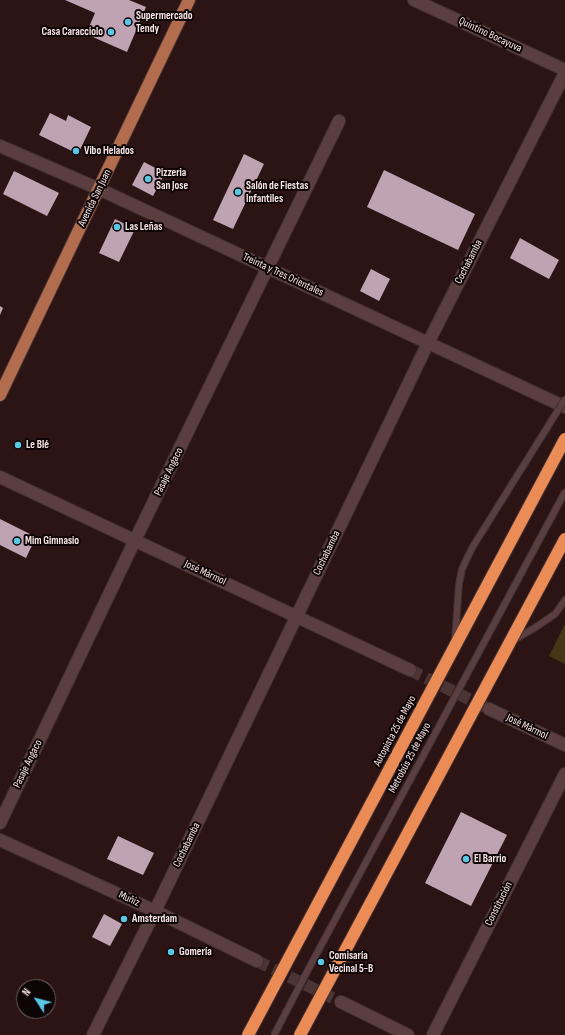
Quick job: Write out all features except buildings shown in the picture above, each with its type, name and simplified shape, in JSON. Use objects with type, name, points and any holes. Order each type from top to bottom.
[{"type":"highway","name":"Autopista 25 de Mayo","points":[[248,1035],[565,439]]},
{"type":"highway","points":[[300,1035],[565,539]]},
{"type":"main road","name":"Avenida San Juan","points":[[0,395],[189,0]]},
{"type":"street","name":"Quintino Bocayuva","points":[[414,0],[565,71]]},
{"type":"street","name":"Cochabamba","points":[[94,1035],[428,343],[565,71]]},
{"type":"street","name":"Pasaje Angaco","points":[[0,823],[135,540],[339,121]]},
{"type":"street","name":"Treinta y Tres Orientales","points":[[0,146],[99,189],[565,407]]},
{"type":"street","name":"José Mármol","points":[[0,477],[410,670]]},
{"type":"street","name":"José Mármol","points":[[489,709],[565,745]]},
{"type":"street","name":"Constitución","points":[[433,1035],[565,774]]},
{"type":"street","name":"Muñiz","points":[[0,840],[155,911],[257,961]]},
{"type":"street","points":[[341,1002],[408,1035]]},
{"type":"lane","points":[[454,647],[459,584],[462,569],[472,548],[565,399]]},
{"type":"lane","name":"Metrobús 25 de Mayo","points":[[274,1035],[565,492]]},
{"type":"lane","points":[[510,641],[536,628],[555,614],[565,600]]},
{"type":"shaded area","points":[[565,624],[565,664],[549,656]]},
{"type":"tunnel","points":[[410,670],[489,709]]},
{"type":"tunnel","points":[[257,961],[341,1002]]},
{"type":"place","name":"Supermercado Tendy","points":[[128,22]]},
{"type":"place","name":"Casa Caracciolo","points":[[111,32]]},
{"type":"place","name":"Vibo Helados","points":[[76,151]]},
{"type":"place","name":"Pizzeria San Jose","points":[[148,179]]},
{"type":"place","name":"Salón de Fiestas Infantiles","points":[[238,192]]},
{"type":"place","name":"Las Leñas","points":[[117,227]]},
{"type":"place","name":"Le Blé","points":[[18,445]]},
{"type":"place","name":"Mim Gimnasio","points":[[17,541]]},
{"type":"place","name":"El Barrio","points":[[466,859]]},
{"type":"place","name":"Amsterdam","points":[[124,919]]},
{"type":"place","name":"Gomería","points":[[171,952]]},
{"type":"place","name":"Comisaría Vecinal 5-B","points":[[321,962]]}]
